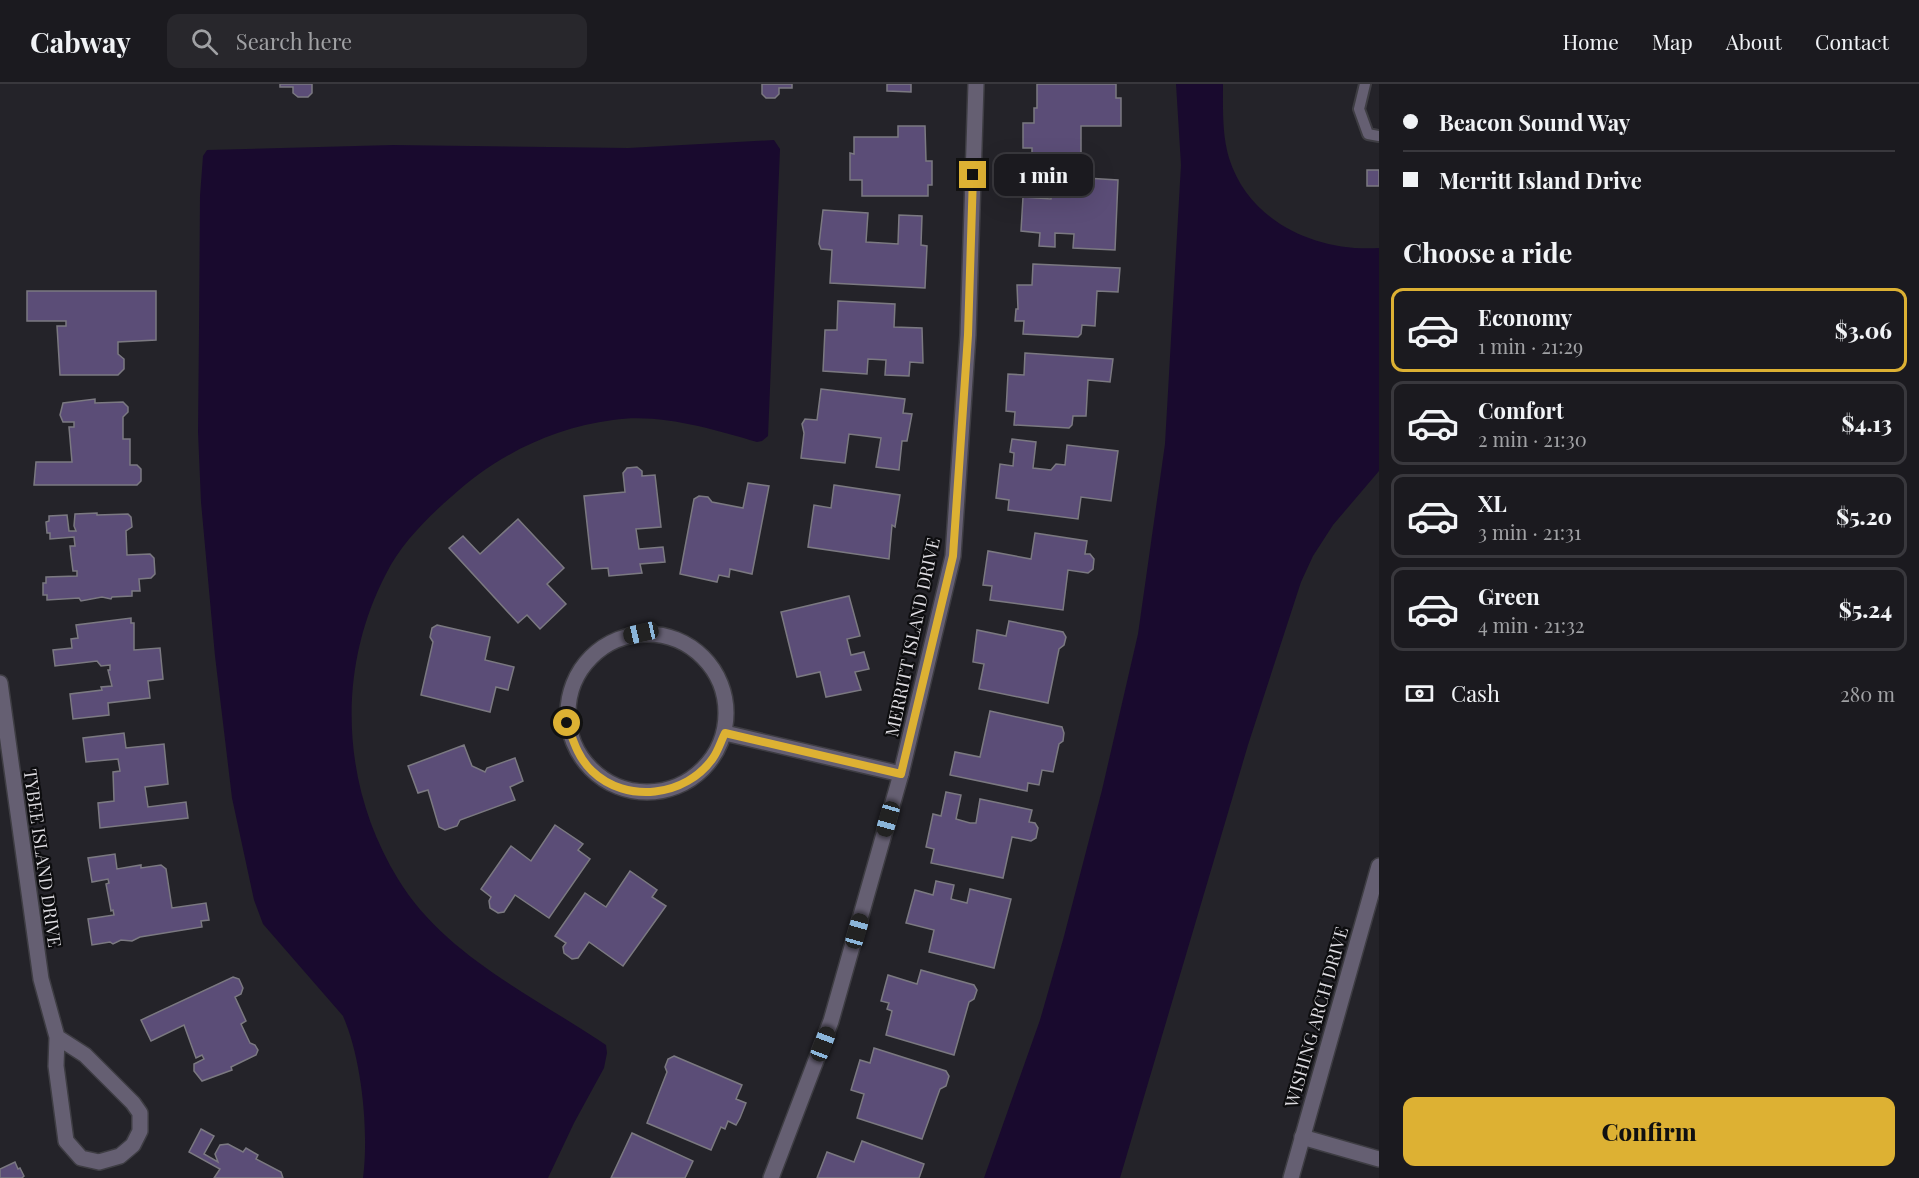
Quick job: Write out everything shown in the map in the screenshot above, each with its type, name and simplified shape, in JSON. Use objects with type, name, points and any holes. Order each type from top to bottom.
[{"type":"street","name":"MERRITT ISLAND DRIVE","points":[[771,1178],[831,1021],[901,774],[953,556],[968,335],[976,84]]},
{"type":"street","points":[[641,633],[666,635],[690,645],[709,662],[722,684],[727,708],[725,733],[713,758],[694,778],[669,790],[642,793],[615,786],[592,771],[575,749],[567,723],[569,695],[579,672],[595,652],[616,639],[641,633]]},
{"type":"street","name":"TYBEE ISLAND DRIVE","points":[[0,683],[41,979],[57,1037],[56,1066],[66,1141],[81,1158],[99,1162],[120,1156],[133,1145],[140,1131],[140,1113],[133,1103],[85,1055],[57,1037]]},
{"type":"street","points":[[725,733],[901,774]]},
{"type":"street","name":"WISHING ARCH DRIVE","points":[[1291,1178],[1379,866]]},
{"type":"street","points":[[1302,1137],[1379,1159]]},
{"type":"lane","points":[[1365,84],[1359,109],[1368,134],[1379,136]]},
{"type":"shaded area","points":[[1176,84],[1223,84],[1224,131],[1229,158],[1252,200],[1269,216],[1309,238],[1332,245],[1379,248],[1379,471],[1333,525],[1313,556],[1301,582],[1248,745],[1120,1178],[984,1178],[1040,1020],[1063,940],[1102,790],[1138,634],[1165,444],[1181,165]]},
{"type":"shaded area","points":[[774,140],[780,149],[768,436],[757,442],[667,420],[631,418],[590,424],[546,437],[487,469],[442,505],[406,542],[386,574],[370,611],[359,649],[353,688],[352,728],[356,767],[365,806],[379,843],[398,879],[416,905],[462,950],[606,1045],[607,1053],[604,1068],[548,1178],[363,1178],[364,1118],[359,1074],[350,1033],[343,1016],[263,924],[254,900],[232,798],[215,656],[201,502],[198,432],[200,196],[203,156],[207,150],[393,145],[628,148]]},
{"type":"building","points":[[280,84],[312,84],[312,93],[308,97],[298,97],[293,93],[293,87],[280,87]]},
{"type":"building","points":[[762,84],[792,84],[792,88],[779,88],[779,94],[775,98],[766,98],[762,94]]},
{"type":"building","points":[[887,84],[911,84],[911,92],[887,91]]},
{"type":"building","points":[[1037,84],[1116,84],[1116,98],[1121,98],[1121,126],[1081,126],[1081,158],[1032,158],[1032,148],[1023,148],[1023,123],[1034,123],[1034,108],[1037,108]]},
{"type":"building","points":[[898,126],[925,126],[926,161],[932,161],[932,185],[928,185],[928,196],[862,196],[862,180],[850,180],[850,153],[854,154],[854,137],[898,137]]},
{"type":"building","points":[[1367,170],[1379,170],[1379,186],[1367,186]]},
{"type":"building","points":[[1053,176],[1118,180],[1115,250],[1073,248],[1074,234],[1055,233],[1055,247],[1039,246],[1040,233],[1021,231],[1023,197],[1051,199]]},
{"type":"building","points":[[823,210],[868,213],[866,242],[898,244],[899,215],[922,216],[921,245],[927,246],[925,288],[830,283],[832,250],[821,249],[819,244]]},
{"type":"building","points":[[1033,264],[1120,268],[1118,292],[1097,291],[1095,326],[1082,325],[1081,334],[1078,337],[1023,334],[1024,321],[1015,321],[1016,309],[1018,309],[1017,285],[1032,285]]},
{"type":"building","points":[[27,291],[156,291],[156,340],[118,342],[118,354],[124,359],[124,369],[118,375],[60,375],[57,326],[66,326],[66,321],[27,321]]},
{"type":"building","points":[[838,301],[895,304],[894,327],[922,328],[923,363],[910,362],[909,376],[885,375],[886,360],[868,359],[867,374],[823,371],[825,330],[837,330]]},
{"type":"building","points":[[1025,353],[1113,359],[1110,382],[1088,380],[1086,416],[1073,416],[1072,425],[1069,428],[1014,425],[1015,412],[1006,411],[1008,374],[1024,375]]},
{"type":"building","points":[[821,389],[905,399],[903,413],[912,414],[907,441],[902,441],[899,470],[876,467],[881,438],[849,434],[845,463],[801,458],[804,433],[802,424],[805,419],[817,420]]},
{"type":"building","points":[[95,399],[95,403],[123,402],[128,407],[128,412],[123,417],[123,439],[130,439],[130,465],[137,465],[141,469],[141,481],[137,485],[34,485],[36,462],[72,462],[69,427],[74,427],[74,422],[63,422],[60,415],[63,403]]},
{"type":"building","points":[[1012,439],[1036,442],[1033,468],[1051,470],[1056,464],[1065,465],[1067,445],[1118,451],[1111,501],[1081,497],[1078,519],[1008,510],[1009,500],[996,498],[1000,464],[1013,466],[1014,453],[1010,452]]},
{"type":"building","points":[[637,467],[642,471],[642,476],[655,475],[661,527],[636,529],[639,549],[663,547],[665,562],[640,564],[642,573],[609,576],[608,568],[592,569],[584,496],[625,492],[623,473],[627,468]]},
{"type":"building","points":[[748,483],[769,486],[752,574],[730,569],[729,577],[719,575],[717,582],[680,574],[694,499],[699,496],[708,497],[712,502],[743,508]]},
{"type":"building","points":[[834,485],[900,495],[895,527],[892,525],[889,559],[808,547],[814,505],[831,508]]},
{"type":"building","points":[[97,513],[97,515],[128,514],[131,517],[132,527],[126,531],[127,555],[150,554],[154,558],[155,574],[151,578],[139,579],[140,591],[132,591],[132,596],[112,597],[111,599],[102,597],[81,601],[79,598],[47,600],[47,595],[43,595],[43,583],[46,583],[46,577],[77,576],[77,571],[73,571],[70,546],[75,546],[74,537],[50,539],[46,522],[49,521],[49,516],[67,515],[69,531],[76,531],[75,514]]},
{"type":"building","points":[[518,519],[564,568],[547,584],[566,604],[540,629],[527,615],[518,623],[449,548],[463,536],[480,554]]},
{"type":"building","points":[[1035,533],[1087,541],[1085,554],[1090,554],[1094,559],[1093,569],[1088,573],[1068,570],[1063,610],[990,600],[992,586],[983,585],[988,551],[1031,559]]},
{"type":"building","points":[[849,596],[860,636],[847,639],[851,655],[864,652],[869,669],[855,672],[861,690],[826,697],[820,672],[797,677],[781,612]]},
{"type":"building","points":[[131,618],[131,623],[134,623],[134,650],[160,648],[163,679],[148,681],[150,698],[108,703],[109,715],[73,719],[70,694],[102,690],[101,687],[112,686],[108,670],[110,670],[110,665],[101,666],[97,661],[55,666],[53,650],[72,648],[71,639],[78,638],[76,625]]},
{"type":"building","points":[[1009,621],[1063,632],[1066,637],[1064,645],[1059,649],[1048,703],[979,689],[984,664],[973,662],[977,630],[1006,636]]},
{"type":"building","points":[[437,625],[490,637],[485,660],[514,667],[508,690],[496,687],[490,712],[421,695],[433,642],[430,637],[432,628]]},
{"type":"building","points":[[990,711],[1062,727],[1063,741],[1059,744],[1053,772],[1042,770],[1039,785],[1028,783],[1027,791],[950,775],[955,752],[980,757]]},
{"type":"building","points":[[124,733],[126,748],[164,744],[168,784],[145,787],[148,807],[186,802],[188,818],[100,828],[98,803],[114,801],[113,772],[120,771],[118,759],[86,762],[83,738]]},
{"type":"building","points":[[464,745],[472,766],[485,772],[487,768],[515,758],[523,781],[510,787],[515,800],[460,820],[457,826],[445,830],[439,827],[428,790],[418,793],[408,766]]},
{"type":"building","points":[[946,792],[961,795],[956,819],[970,823],[976,823],[980,799],[1032,810],[1029,822],[1035,823],[1038,828],[1036,838],[1031,841],[1012,837],[1003,878],[931,863],[934,849],[926,847],[933,814],[941,816]]},
{"type":"building","points":[[555,825],[583,844],[578,850],[590,859],[549,918],[515,895],[504,912],[498,913],[490,908],[491,897],[481,889],[511,846],[531,861]]},
{"type":"building","points":[[115,854],[117,869],[141,865],[141,868],[161,865],[166,869],[172,908],[206,903],[209,920],[201,921],[202,927],[140,937],[132,941],[121,940],[113,944],[110,942],[92,945],[88,919],[114,915],[113,910],[111,911],[106,884],[109,883],[108,879],[92,882],[88,858]]},
{"type":"building","points":[[630,871],[657,890],[652,897],[666,906],[623,966],[589,942],[578,958],[572,959],[564,953],[563,947],[566,943],[555,936],[585,893],[606,907]]},
{"type":"building","points":[[936,881],[954,885],[951,899],[967,903],[970,889],[1011,899],[994,968],[929,952],[934,930],[906,923],[915,890],[933,895]]},
{"type":"building","points":[[921,970],[974,985],[977,990],[974,999],[969,1002],[954,1055],[886,1035],[892,1011],[887,1009],[889,1003],[881,1001],[888,975],[917,984]]},
{"type":"building","points":[[233,977],[239,979],[243,988],[241,994],[235,997],[246,1021],[241,1024],[250,1043],[258,1050],[256,1055],[231,1067],[232,1070],[202,1081],[194,1071],[194,1064],[204,1059],[202,1055],[196,1058],[184,1025],[151,1041],[141,1020]]},
{"type":"building","points":[[874,1048],[946,1071],[949,1076],[946,1086],[940,1089],[922,1139],[857,1118],[864,1094],[851,1090],[860,1060],[870,1063]]},
{"type":"building","points":[[674,1056],[742,1085],[736,1099],[746,1103],[740,1118],[736,1125],[728,1121],[725,1129],[721,1127],[711,1150],[647,1123],[667,1072],[665,1067],[668,1059]]},
{"type":"building","points":[[201,1129],[214,1136],[204,1154],[218,1162],[215,1154],[220,1145],[228,1144],[243,1152],[246,1148],[258,1155],[256,1159],[281,1172],[283,1178],[214,1178],[220,1169],[189,1152]]},
{"type":"building","points":[[632,1133],[693,1161],[685,1178],[611,1178]]},
{"type":"building","points":[[862,1141],[924,1164],[919,1178],[817,1178],[827,1152],[854,1162]]},
{"type":"building","points":[[15,1162],[24,1176],[22,1178],[0,1178],[0,1169]]},
{"type":"route","points":[[567,723],[575,749],[592,771],[615,786],[642,793],[669,790],[694,778],[713,758],[725,733],[901,774],[953,556],[968,335],[973,175]]}]
